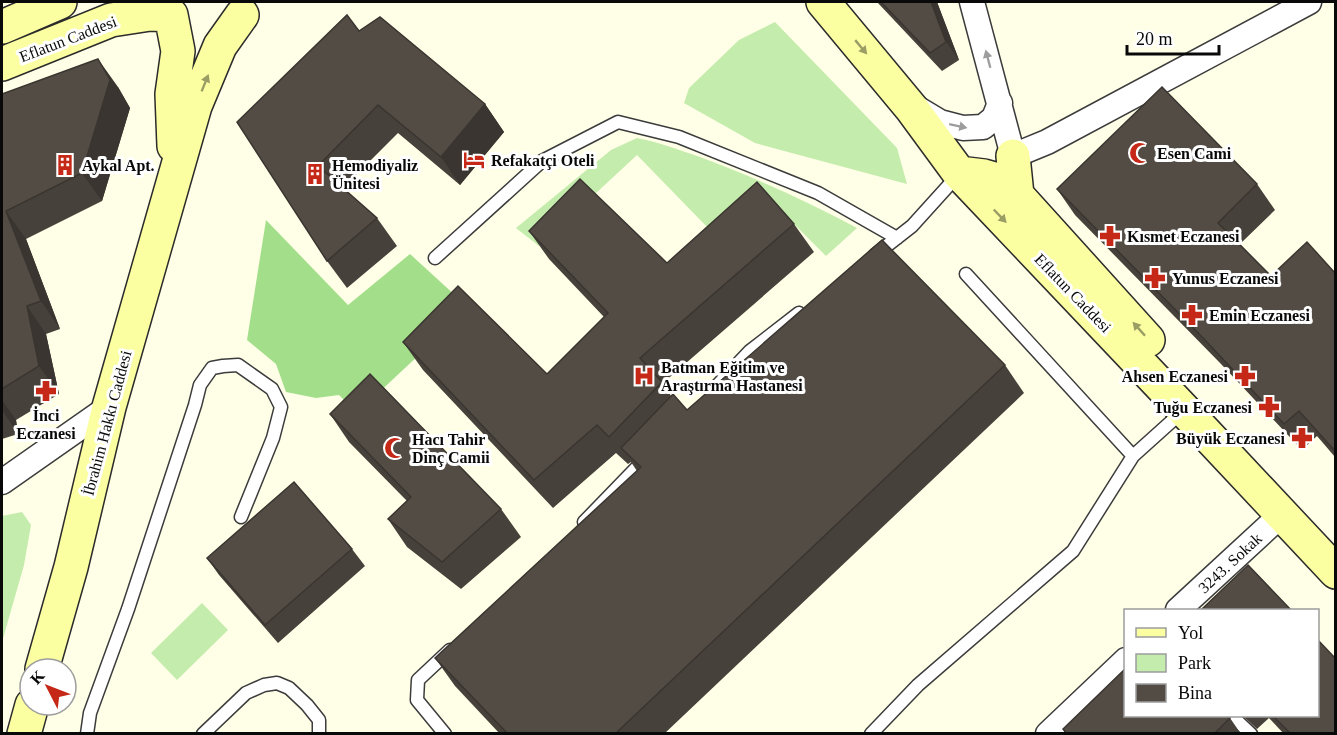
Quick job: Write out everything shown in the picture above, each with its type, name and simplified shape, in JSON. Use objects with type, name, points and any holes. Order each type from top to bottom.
[{"type":"street","points":[[2,27],[60,2]]},
{"type":"street","name":"Eflatun Caddesi","points":[[823,2],[907,103],[959,173],[1335,572]]},
{"type":"street","points":[[972,2],[1013,156],[1017,195]]},
{"type":"street","points":[[1013,156],[1047,142],[1309,2]]},
{"type":"street","points":[[166,8],[183,24],[198,30],[214,30],[230,25],[247,8]]},
{"type":"street","points":[[166,8],[178,51],[172,94],[176,179]]},
{"type":"street","name":"Eflatun Caddesi","points":[[2,64],[111,20],[150,14],[166,8]]},
{"type":"street","name":"İbrahim Hakkı Caddesi","points":[[45,657],[71,567],[109,407],[195,106],[220,46],[247,8]]},
{"type":"street","points":[[907,103],[940,122],[963,128],[983,127],[994,118],[1000,103]]},
{"type":"street","name":"Eflatun Caddesi","points":[[959,173],[998,180],[1017,195],[1335,542]]},
{"type":"street","points":[[2,482],[109,407]]},
{"type":"street","name":"3243. Sokak","points":[[1179,609],[1281,515]]},
{"type":"street","points":[[1048,734],[1124,661]]},
{"type":"street","points":[[24,734],[29,717]]},
{"type":"lane","points":[[435,258],[542,161],[618,122],[679,137],[818,193],[897,238]]},
{"type":"lane","points":[[869,259],[912,226],[959,173]]},
{"type":"lane","points":[[966,274],[1133,456]]},
{"type":"lane","points":[[709,394],[750,351],[805,309]]},
{"type":"lane","points":[[87,734],[90,714],[128,609],[200,385],[212,368],[223,366],[238,366],[272,389],[281,406],[273,438],[241,517]]},
{"type":"lane","points":[[871,734],[918,685],[1073,550],[1133,456],[1184,410]]},
{"type":"lane","points":[[577,529],[659,444]]},
{"type":"lane","points":[[445,734],[417,700],[418,680],[456,644]]},
{"type":"lane","points":[[203,734],[246,693],[264,685],[277,683],[289,688],[307,705],[319,720],[319,734]]},
{"type":"lane","points":[[1233,717],[1251,734]]},
{"type":"green space","points":[[775,22],[897,148],[907,184],[755,143],[684,103],[689,88],[739,40]]},
{"type":"green space","points":[[637,138],[677,149],[740,173],[857,228],[826,256],[761,191],[711,231],[637,155],[539,246],[516,228],[611,150]]},
{"type":"green space","points":[[266,220],[348,305],[410,254],[469,308],[357,413],[339,395],[316,398],[286,392],[276,364],[247,340]]},
{"type":"green space","points":[[22,512],[31,525],[24,565],[2,642],[2,516]]},
{"type":"green space","points":[[202,603],[228,630],[177,680],[151,653]]},
{"type":"building","points":[[881,2],[931,2],[946,42],[930,53]]},
{"type":"building","name":"Hemodiyaliz Ünitesi","points":[[347,15],[359,31],[380,17],[485,104],[441,157],[378,105],[318,166],[377,218],[327,261],[237,122]]},
{"type":"building","points":[[98,59],[110,80],[82,173],[6,211],[41,301],[27,306],[39,366],[2,389],[2,94]]},
{"type":"building","points":[[1162,87],[1257,184],[1218,223],[1271,276],[1307,242],[1335,273],[1335,451],[1299,411],[1284,424],[1057,189]]},
{"type":"building","points":[[580,179],[667,263],[757,182],[794,224],[640,358],[662,382],[609,437],[597,425],[534,480],[403,342],[458,286],[547,374],[608,313],[529,231]]},
{"type":"building","points":[[882,240],[1005,365],[615,734],[508,734],[435,658],[641,467],[621,448],[673,394],[687,410]]},
{"type":"building","points":[[370,374],[501,509],[442,562],[388,519],[411,497],[330,414]]},
{"type":"building","points":[[294,482],[352,549],[265,625],[207,558]]},
{"type":"building","points":[[1248,565],[1290,609],[1202,609]]},
{"type":"building","points":[[1319,641],[1335,658],[1335,734],[1291,734],[1274,717],[1319,717]]},
{"type":"building","points":[[1124,670],[1124,717],[1230,718],[1214,734],[1067,734],[1063,729]]},
{"type":"place","name":"Esen Cami","points":[[1140,153]]},
{"type":"place","name":"Refakatçi Oteli","points":[[474,160]]},
{"type":"place","name":"Aykal Apt.","points":[[65,165]]},
{"type":"place","name":"Hemodiyaliz Ünitesi","points":[[315,174]]},
{"type":"place","name":"Kısmet Eczanesi","points":[[1110,236]]},
{"type":"place","name":"Yunus Eczanesi","points":[[1155,278]]},
{"type":"place","name":"Emin Eczanesi","points":[[1192,315]]},
{"type":"place","name":"Batman Eğitim ve Araştırma Hastanesi","points":[[644,376]]},
{"type":"place","name":"Ahsen Eczanesi","points":[[1245,376]]},
{"type":"place","name":"İnci Eczanesi","points":[[46,391]]},
{"type":"place","name":"Tuğu Eczanesi","points":[[1269,407]]},
{"type":"place","name":"Büyük Eczanesi","points":[[1302,438]]},
{"type":"place","name":"Hacı Tahir Dinç Camii","points":[[395,448]]}]
